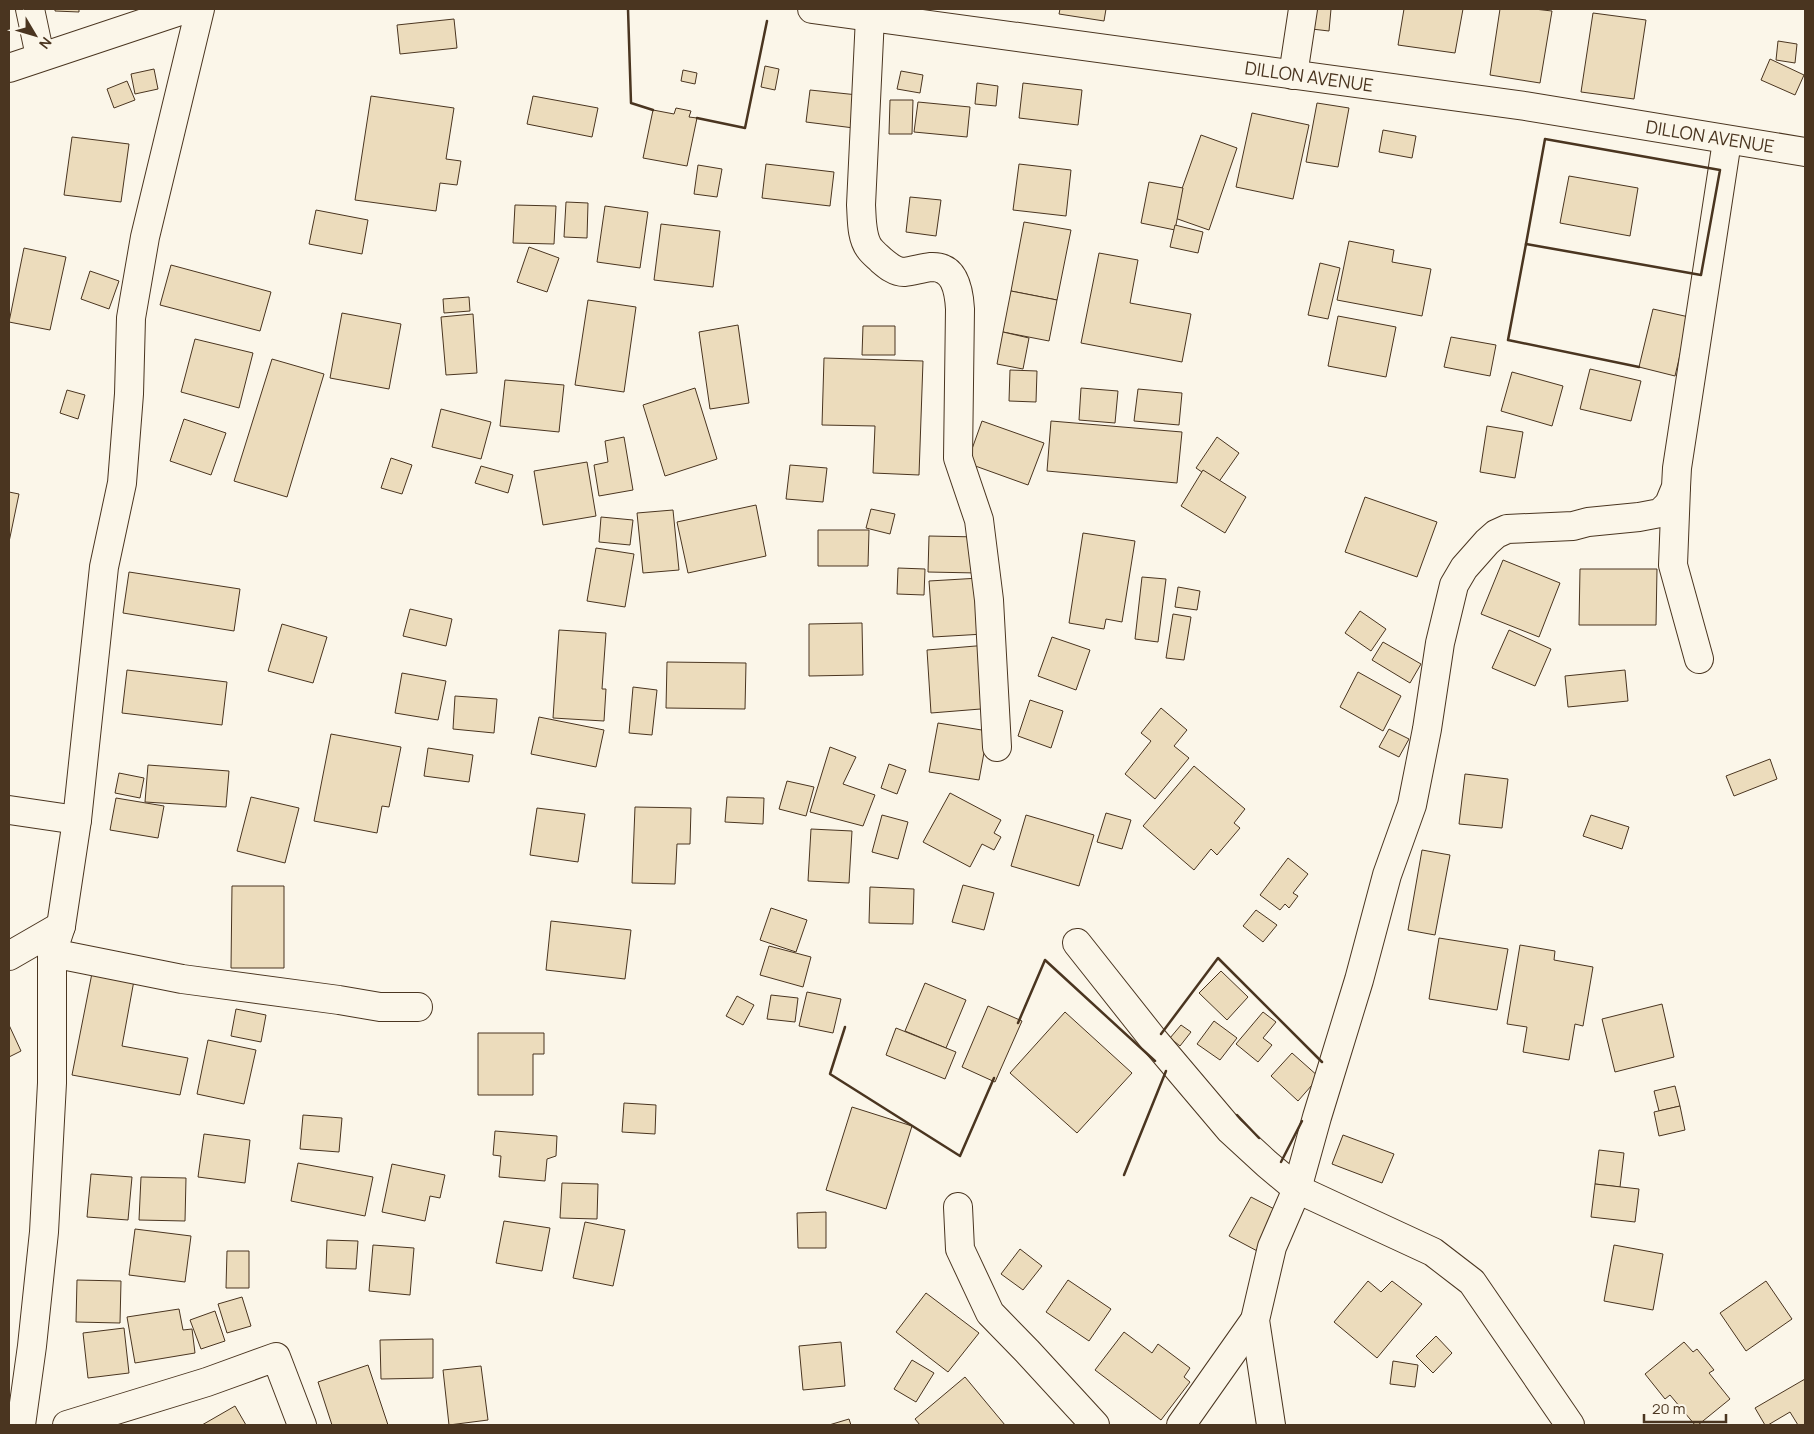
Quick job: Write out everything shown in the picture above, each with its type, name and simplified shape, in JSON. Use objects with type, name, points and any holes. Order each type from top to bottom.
[{"type":"street","points":[[30,9],[40,56]]},
{"type":"street","points":[[9,68],[40,56],[186,9]]},
{"type":"street","points":[[20,1425],[32,1346],[44,1232],[52,1083],[52,952],[61,926],[77,820],[104,567],[122,483],[129,394],[131,318],[145,237],[200,9]]},
{"type":"street","name":"DILLON AVENUE","points":[[812,9],[872,13],[1294,75],[1525,106],[1727,141],[1805,152]]},
{"type":"street","points":[[1294,75],[1303,9]]},
{"type":"street","points":[[872,13],[861,205],[862,225],[869,249],[894,270],[904,272],[933,267],[942,269],[951,275],[959,291],[958,458],[979,520],[989,600],[996,747]]},
{"type":"street","points":[[1699,659],[1673,565],[1677,468],[1727,141]]},
{"type":"street","points":[[1181,1425],[1255,1320],[1272,1247],[1297,1189],[1359,980],[1387,875],[1412,806],[1427,729],[1440,643],[1454,585],[1464,568],[1487,542],[1496,534],[1507,529],[1573,526],[1588,522],[1639,518],[1660,513],[1669,504],[1676,487]]},
{"type":"street","points":[[9,810],[77,820]]},
{"type":"street","points":[[9,956],[61,926]]},
{"type":"street","points":[[1077,943],[1154,1040],[1230,1130],[1297,1189],[1433,1252],[1472,1282],[1570,1425]]},
{"type":"street","points":[[52,952],[182,979],[380,1007],[418,1007]]},
{"type":"street","points":[[958,1207],[960,1249],[990,1313],[1095,1425]]},
{"type":"street","points":[[1255,1320],[1272,1425]]},
{"type":"street","points":[[67,1425],[206,1382],[276,1357],[302,1425]]},
{"type":"building","points":[[55,9],[79,9],[79,12],[55,11]]},
{"type":"building","points":[[1060,9],[1106,9],[1104,21],[1059,14]]},
{"type":"building","points":[[1305,9],[1331,9],[1329,31],[1303,28]]},
{"type":"building","points":[[1404,9],[1463,9],[1455,53],[1398,45]]},
{"type":"building","points":[[1500,9],[1552,11],[1540,83],[1490,75]]},
{"type":"building","points":[[1593,13],[1646,20],[1634,99],[1581,92]]},
{"type":"building","points":[[454,19],[457,48],[400,54],[397,25]]},
{"type":"building","points":[[1778,41],[1797,44],[1795,63],[1776,60]]},
{"type":"building","points":[[1770,59],[1804,75],[1795,95],[1761,80]]},
{"type":"building","points":[[765,66],[779,69],[775,90],[761,87]]},
{"type":"building","points":[[154,69],[158,89],[135,94],[131,74]]},
{"type":"building","points":[[683,70],[697,73],[695,84],[681,81]]},
{"type":"building","points":[[901,71],[923,75],[920,93],[897,89]]},
{"type":"building","points":[[127,81],[135,100],[114,108],[107,89]]},
{"type":"building","points":[[977,83],[998,86],[996,106],[975,104]]},
{"type":"building","points":[[1023,83],[1082,90],[1078,125],[1019,118]]},
{"type":"building","points":[[810,90],[858,95],[854,128],[806,122]]},
{"type":"building","points":[[371,96],[454,108],[446,159],[461,161],[457,185],[440,183],[436,211],[355,200]]},
{"type":"building","points":[[533,96],[598,108],[592,137],[527,124]]},
{"type":"building","points":[[890,100],[913,100],[912,134],[889,134]]},
{"type":"building","points":[[918,102],[970,107],[967,137],[914,132]]},
{"type":"building","points":[[1317,103],[1349,108],[1338,167],[1306,162]]},
{"type":"building","points":[[676,108],[691,111],[689,117],[697,118],[687,166],[643,158],[653,110],[674,114]]},
{"type":"building","points":[[1252,113],[1309,125],[1293,199],[1236,187]]},
{"type":"building","points":[[1383,130],[1416,136],[1412,158],[1379,152]]},
{"type":"building","points":[[1201,135],[1237,148],[1209,230],[1172,217]]},
{"type":"building","points":[[72,137],[129,144],[121,202],[64,195]]},
{"type":"building","points":[[766,164],[834,172],[830,206],[762,198]]},
{"type":"building","points":[[1019,164],[1071,170],[1066,216],[1013,210]]},
{"type":"building","points":[[698,165],[722,169],[717,197],[694,194]]},
{"type":"building","points":[[1569,176],[1638,188],[1630,236],[1560,223]]},
{"type":"building","points":[[1149,182],[1183,188],[1175,230],[1141,223]]},
{"type":"building","points":[[910,197],[941,200],[936,236],[906,232]]},
{"type":"building","points":[[566,202],[588,203],[587,238],[564,237]]},
{"type":"building","points":[[515,205],[556,206],[554,244],[513,243]]},
{"type":"building","points":[[605,206],[648,212],[640,268],[597,262]]},
{"type":"building","points":[[316,210],[368,220],[362,254],[309,244]]},
{"type":"building","points":[[1024,222],[1071,230],[1057,300],[1011,291]]},
{"type":"building","points":[[661,224],[720,231],[713,287],[654,280]]},
{"type":"building","points":[[1175,225],[1203,232],[1198,253],[1170,247]]},
{"type":"building","points":[[1349,241],[1394,250],[1392,262],[1431,269],[1422,316],[1337,300]]},
{"type":"building","points":[[529,247],[559,258],[547,292],[517,282]]},
{"type":"building","points":[[24,248],[66,257],[50,330],[9,322]]},
{"type":"building","points":[[1099,253],[1138,260],[1130,303],[1191,314],[1182,362],[1081,343]]},
{"type":"building","points":[[1320,263],[1340,268],[1328,319],[1308,315]]},
{"type":"building","points":[[171,265],[271,292],[260,331],[160,305]]},
{"type":"building","points":[[90,271],[119,281],[109,309],[81,299]]},
{"type":"building","points":[[1011,291],[1057,300],[1049,341],[1003,332]]},
{"type":"building","points":[[469,297],[470,311],[444,313],[443,299]]},
{"type":"building","points":[[588,300],[636,307],[624,392],[575,385]]},
{"type":"building","points":[[1653,309],[1689,317],[1675,376],[1639,367]]},
{"type":"building","points":[[342,313],[401,324],[389,389],[330,378]]},
{"type":"building","points":[[473,314],[477,373],[446,375],[441,317]]},
{"type":"building","points":[[1338,316],[1396,327],[1386,377],[1328,366]]},
{"type":"building","points":[[738,325],[749,403],[710,409],[699,332]]},
{"type":"building","points":[[863,326],[895,326],[895,355],[862,355]]},
{"type":"building","points":[[1003,332],[1029,338],[1023,369],[997,364]]},
{"type":"building","points":[[1451,337],[1496,345],[1490,376],[1444,367]]},
{"type":"building","points":[[195,339],[253,353],[239,408],[181,392]]},
{"type":"building","points":[[824,358],[923,361],[919,475],[873,473],[875,426],[822,425]]},
{"type":"building","points":[[272,359],[324,374],[287,497],[234,481]]},
{"type":"building","points":[[1590,369],[1641,381],[1631,421],[1580,409]]},
{"type":"building","points":[[1010,370],[1037,371],[1036,402],[1009,401]]},
{"type":"building","points":[[1512,372],[1563,386],[1552,426],[1501,411]]},
{"type":"building","points":[[505,380],[564,385],[559,432],[500,426]]},
{"type":"building","points":[[695,388],[717,459],[665,476],[643,405]]},
{"type":"building","points":[[1081,388],[1118,391],[1115,423],[1079,420]]},
{"type":"building","points":[[1138,389],[1182,393],[1179,425],[1134,421]]},
{"type":"building","points":[[67,390],[85,395],[78,419],[60,413]]},
{"type":"building","points":[[441,409],[491,422],[481,459],[432,447]]},
{"type":"building","points":[[184,419],[226,433],[211,475],[170,461]]},
{"type":"building","points":[[982,421],[1044,443],[1028,485],[967,463]]},
{"type":"building","points":[[1051,421],[1182,432],[1177,483],[1047,471]]},
{"type":"building","points":[[1487,426],[1523,432],[1515,478],[1480,472]]},
{"type":"building","points":[[624,437],[633,490],[599,496],[594,465],[608,462],[605,441]]},
{"type":"building","points":[[1217,437],[1239,453],[1218,483],[1196,468]]},
{"type":"building","points":[[391,458],[412,465],[402,494],[381,488]]},
{"type":"building","points":[[587,462],[596,516],[543,525],[534,471]]},
{"type":"building","points":[[790,465],[827,468],[823,502],[786,499]]},
{"type":"building","points":[[481,466],[513,475],[508,493],[475,483]]},
{"type":"building","points":[[1203,470],[1246,497],[1225,533],[1181,506]]},
{"type":"building","points":[[9,492],[19,494],[9,542]]},
{"type":"building","points":[[1365,497],[1437,522],[1417,577],[1345,552]]},
{"type":"building","points":[[756,505],[766,556],[688,573],[677,522]]},
{"type":"building","points":[[871,509],[895,514],[890,534],[866,528]]},
{"type":"building","points":[[673,510],[679,570],[643,573],[637,513]]},
{"type":"building","points":[[601,517],[633,520],[630,545],[599,542]]},
{"type":"building","points":[[818,530],[869,530],[868,566],[818,566]]},
{"type":"building","points":[[1083,533],[1135,541],[1122,622],[1106,619],[1104,629],[1069,623]]},
{"type":"building","points":[[929,536],[979,537],[977,573],[928,572]]},
{"type":"building","points":[[596,548],[634,554],[625,607],[587,601]]},
{"type":"building","points":[[1503,560],[1560,583],[1539,637],[1481,614]]},
{"type":"building","points":[[898,568],[925,569],[924,595],[897,594]]},
{"type":"building","points":[[1580,569],[1657,569],[1656,625],[1579,625]]},
{"type":"building","points":[[129,572],[240,589],[234,631],[123,613]]},
{"type":"building","points":[[1142,577],[1166,579],[1158,642],[1135,639]]},
{"type":"building","points":[[980,578],[984,634],[933,637],[929,581]]},
{"type":"building","points":[[1178,587],[1200,591],[1197,610],[1175,607]]},
{"type":"building","points":[[410,609],[452,619],[446,646],[403,636]]},
{"type":"building","points":[[1360,611],[1386,629],[1371,651],[1345,633]]},
{"type":"building","points":[[1173,614],[1191,617],[1184,660],[1166,658]]},
{"type":"building","points":[[862,623],[863,675],[809,676],[809,624]]},
{"type":"building","points":[[282,624],[327,637],[313,683],[268,671]]},
{"type":"building","points":[[559,630],[606,633],[602,689],[606,689],[604,721],[553,718]]},
{"type":"building","points":[[1509,630],[1551,649],[1535,686],[1492,668]]},
{"type":"building","points":[[1052,637],[1090,650],[1076,690],[1038,676]]},
{"type":"building","points":[[1383,642],[1421,664],[1410,683],[1372,660]]},
{"type":"building","points":[[988,645],[993,708],[931,713],[927,650]]},
{"type":"building","points":[[667,662],[746,663],[745,709],[666,708]]},
{"type":"building","points":[[127,670],[227,682],[222,725],[122,713]]},
{"type":"building","points":[[1625,670],[1628,701],[1568,707],[1565,676]]},
{"type":"building","points":[[1358,672],[1401,696],[1383,731],[1340,707]]},
{"type":"building","points":[[402,673],[446,681],[438,720],[395,713]]},
{"type":"building","points":[[633,687],[657,690],[652,735],[629,733]]},
{"type":"building","points":[[455,696],[497,699],[494,733],[453,729]]},
{"type":"building","points":[[1030,700],[1063,711],[1051,748],[1018,736]]},
{"type":"building","points":[[1161,708],[1187,730],[1174,746],[1189,758],[1155,799],[1125,774],[1151,741],[1141,733]]},
{"type":"building","points":[[539,717],[604,730],[596,767],[531,754]]},
{"type":"building","points":[[938,723],[988,731],[979,780],[929,772]]},
{"type":"building","points":[[1389,729],[1409,739],[1399,757],[1379,747]]},
{"type":"building","points":[[331,734],[401,747],[389,807],[382,806],[377,833],[314,821]]},
{"type":"building","points":[[830,747],[856,757],[843,784],[875,795],[863,826],[810,812]]},
{"type":"building","points":[[428,748],[473,755],[469,782],[424,776]]},
{"type":"building","points":[[1770,759],[1777,779],[1734,796],[1726,776]]},
{"type":"building","points":[[889,764],[906,770],[897,794],[881,788]]},
{"type":"building","points":[[148,765],[229,771],[226,807],[145,802]]},
{"type":"building","points":[[1194,766],[1245,809],[1234,823],[1240,828],[1217,855],[1211,849],[1194,870],[1143,826]]},
{"type":"building","points":[[119,773],[144,778],[140,798],[115,793]]},
{"type":"building","points":[[1465,774],[1508,779],[1502,828],[1459,824]]},
{"type":"building","points":[[787,781],[814,787],[806,816],[779,809]]},
{"type":"building","points":[[950,793],[1001,820],[994,833],[1001,837],[994,850],[982,844],[970,867],[923,842]]},
{"type":"building","points":[[251,797],[299,808],[285,863],[237,851]]},
{"type":"building","points":[[727,797],[764,798],[763,824],[725,822]]},
{"type":"building","points":[[116,798],[164,806],[158,838],[110,830]]},
{"type":"building","points":[[635,807],[691,808],[690,844],[677,844],[675,884],[632,883]]},
{"type":"building","points":[[537,808],[585,814],[578,862],[530,855]]},
{"type":"building","points":[[1106,813],[1131,820],[1122,849],[1097,842]]},
{"type":"building","points":[[882,815],[908,822],[898,859],[872,852]]},
{"type":"building","points":[[1026,815],[1094,835],[1079,886],[1011,866]]},
{"type":"building","points":[[1591,815],[1629,827],[1622,849],[1583,836]]},
{"type":"building","points":[[811,829],[852,831],[849,883],[808,881]]},
{"type":"building","points":[[1422,850],[1450,855],[1435,935],[1408,930]]},
{"type":"building","points":[[1288,858],[1308,874],[1293,893],[1298,896],[1289,908],[1285,904],[1280,910],[1260,895]]},
{"type":"building","points":[[963,885],[994,893],[984,930],[952,922]]},
{"type":"building","points":[[232,886],[284,886],[284,968],[231,968]]},
{"type":"building","points":[[870,887],[914,889],[913,924],[869,923]]},
{"type":"building","points":[[771,908],[807,920],[796,952],[760,940]]},
{"type":"building","points":[[1256,910],[1277,925],[1263,942],[1243,926]]},
{"type":"building","points":[[551,921],[631,930],[625,979],[546,970]]},
{"type":"building","points":[[1439,938],[1508,949],[1497,1010],[1429,999]]},
{"type":"building","points":[[1520,945],[1555,951],[1554,960],[1593,967],[1583,1026],[1575,1024],[1569,1060],[1523,1052],[1527,1027],[1507,1024]]},
{"type":"building","points":[[769,946],[811,957],[803,987],[760,975]]},
{"type":"building","points":[[93,968],[135,975],[122,1046],[188,1058],[180,1095],[72,1075]]},
{"type":"building","points":[[1221,971],[1248,997],[1227,1020],[1199,993]]},
{"type":"building","points":[[925,983],[966,1000],[946,1048],[905,1031]]},
{"type":"building","points":[[807,992],[841,999],[833,1033],[799,1026]]},
{"type":"building","points":[[771,995],[798,998],[795,1022],[767,1019]]},
{"type":"building","points":[[737,996],[754,1005],[743,1025],[726,1016]]},
{"type":"building","points":[[1662,1004],[1674,1057],[1615,1072],[1602,1019]]},
{"type":"building","points":[[988,1006],[1022,1021],[995,1082],[962,1067]]},
{"type":"building","points":[[236,1009],[266,1015],[261,1042],[231,1036]]},
{"type":"building","points":[[1065,1012],[1132,1073],[1077,1133],[1010,1073]]},
{"type":"building","points":[[1263,1012],[1276,1022],[1263,1038],[1272,1045],[1258,1062],[1236,1044]]},
{"type":"building","points":[[1214,1021],[1237,1038],[1220,1060],[1197,1044]]},
{"type":"building","points":[[9,1025],[21,1051],[9,1057]]},
{"type":"building","points":[[1181,1025],[1191,1032],[1180,1046],[1170,1038]]},
{"type":"building","points":[[896,1028],[956,1052],[945,1079],[886,1055]]},
{"type":"building","points":[[478,1033],[544,1033],[544,1054],[533,1054],[533,1095],[478,1095]]},
{"type":"building","points":[[208,1040],[256,1050],[244,1104],[197,1094]]},
{"type":"building","points":[[1292,1053],[1319,1077],[1298,1101],[1271,1076]]},
{"type":"building","points":[[1675,1086],[1680,1106],[1659,1111],[1654,1091]]},
{"type":"building","points":[[624,1103],[656,1105],[655,1134],[622,1132]]},
{"type":"building","points":[[1680,1106],[1685,1130],[1659,1136],[1654,1112]]},
{"type":"building","points":[[852,1107],[912,1126],[886,1209],[826,1190]]},
{"type":"building","points":[[303,1115],[342,1118],[339,1152],[300,1149]]},
{"type":"building","points":[[495,1131],[557,1136],[556,1156],[547,1159],[545,1181],[499,1177],[501,1156],[493,1155]]},
{"type":"building","points":[[204,1134],[250,1140],[245,1183],[198,1177]]},
{"type":"building","points":[[1343,1135],[1394,1154],[1382,1183],[1332,1164]]},
{"type":"building","points":[[1599,1150],[1624,1153],[1620,1187],[1595,1184]]},
{"type":"building","points":[[298,1163],[373,1177],[365,1216],[291,1201]]},
{"type":"building","points":[[392,1164],[445,1175],[440,1198],[430,1196],[425,1221],[382,1212]]},
{"type":"building","points":[[91,1174],[132,1177],[128,1220],[87,1217]]},
{"type":"building","points":[[141,1177],[186,1178],[185,1221],[139,1220]]},
{"type":"building","points":[[562,1183],[598,1184],[597,1219],[560,1218]]},
{"type":"building","points":[[1595,1184],[1639,1189],[1635,1222],[1591,1217]]},
{"type":"building","points":[[1251,1197],[1282,1213],[1261,1253],[1229,1236]]},
{"type":"building","points":[[826,1212],[826,1248],[798,1248],[797,1213]]},
{"type":"building","points":[[504,1221],[550,1228],[542,1271],[496,1263]]},
{"type":"building","points":[[585,1222],[625,1230],[613,1286],[573,1278]]},
{"type":"building","points":[[135,1229],[191,1236],[185,1282],[129,1275]]},
{"type":"building","points":[[327,1240],[358,1241],[356,1269],[326,1268]]},
{"type":"building","points":[[373,1245],[414,1248],[410,1295],[369,1291]]},
{"type":"building","points":[[1614,1245],[1663,1254],[1653,1310],[1604,1301]]},
{"type":"building","points":[[1020,1249],[1042,1266],[1023,1290],[1001,1274]]},
{"type":"building","points":[[227,1251],[249,1251],[249,1288],[226,1288]]},
{"type":"building","points":[[77,1280],[121,1281],[120,1323],[76,1322]]},
{"type":"building","points":[[1068,1280],[1111,1309],[1089,1341],[1046,1312]]},
{"type":"building","points":[[1368,1281],[1381,1292],[1392,1281],[1422,1304],[1377,1358],[1334,1322]]},
{"type":"building","points":[[1766,1281],[1792,1319],[1746,1351],[1720,1313]]},
{"type":"building","points":[[926,1293],[979,1333],[948,1372],[896,1332]]},
{"type":"building","points":[[242,1297],[251,1326],[227,1333],[218,1304]]},
{"type":"building","points":[[179,1309],[183,1330],[192,1329],[195,1353],[135,1363],[127,1317]]},
{"type":"building","points":[[215,1311],[225,1341],[201,1349],[190,1320]]},
{"type":"building","points":[[124,1328],[129,1373],[88,1378],[83,1333]]},
{"type":"building","points":[[1124,1332],[1152,1353],[1158,1344],[1190,1368],[1184,1377],[1190,1382],[1161,1420],[1095,1370]]},
{"type":"building","points":[[1436,1336],[1452,1353],[1433,1373],[1416,1356]]},
{"type":"building","points":[[433,1339],[433,1378],[381,1379],[380,1340]]},
{"type":"building","points":[[841,1342],[845,1386],[803,1390],[799,1346]]},
{"type":"building","points":[[1684,1342],[1693,1352],[1697,1349],[1714,1370],[1709,1373],[1730,1399],[1698,1425],[1695,1425],[1670,1395],[1665,1399],[1645,1374]]},
{"type":"building","points":[[912,1360],[934,1373],[916,1402],[894,1389]]},
{"type":"building","points":[[1393,1361],[1418,1365],[1415,1387],[1390,1384]]},
{"type":"building","points":[[368,1365],[388,1425],[332,1425],[318,1382]]},
{"type":"building","points":[[481,1366],[488,1420],[449,1425],[443,1370]]},
{"type":"building","points":[[965,1377],[1005,1425],[920,1425],[915,1419]]},
{"type":"building","points":[[1805,1379],[1805,1425],[1798,1425],[1790,1412],[1765,1425],[1755,1408]]},
{"type":"building","points":[[235,1406],[246,1425],[202,1425]]},
{"type":"building","points":[[849,1419],[851,1425],[829,1425]]},
{"type":"wall","points":[[628,9],[631,103],[653,110]]},
{"type":"wall","points":[[697,118],[745,128],[767,21]]},
{"type":"wall","points":[[1545,139],[1720,170],[1701,275],[1526,244],[1545,139]]},
{"type":"wall","points":[[1526,244],[1508,340],[1639,367]]},
{"type":"wall","points":[[1161,1034],[1218,958],[1322,1062]]},
{"type":"wall","points":[[1018,1023],[1045,960],[1155,1061]]},
{"type":"wall","points":[[845,1027],[830,1074],[960,1156],[994,1078]]},
{"type":"wall","points":[[1124,1175],[1166,1071]]},
{"type":"wall","points":[[1237,1115],[1259,1138]]},
{"type":"wall","points":[[1281,1162],[1302,1121]]}]
